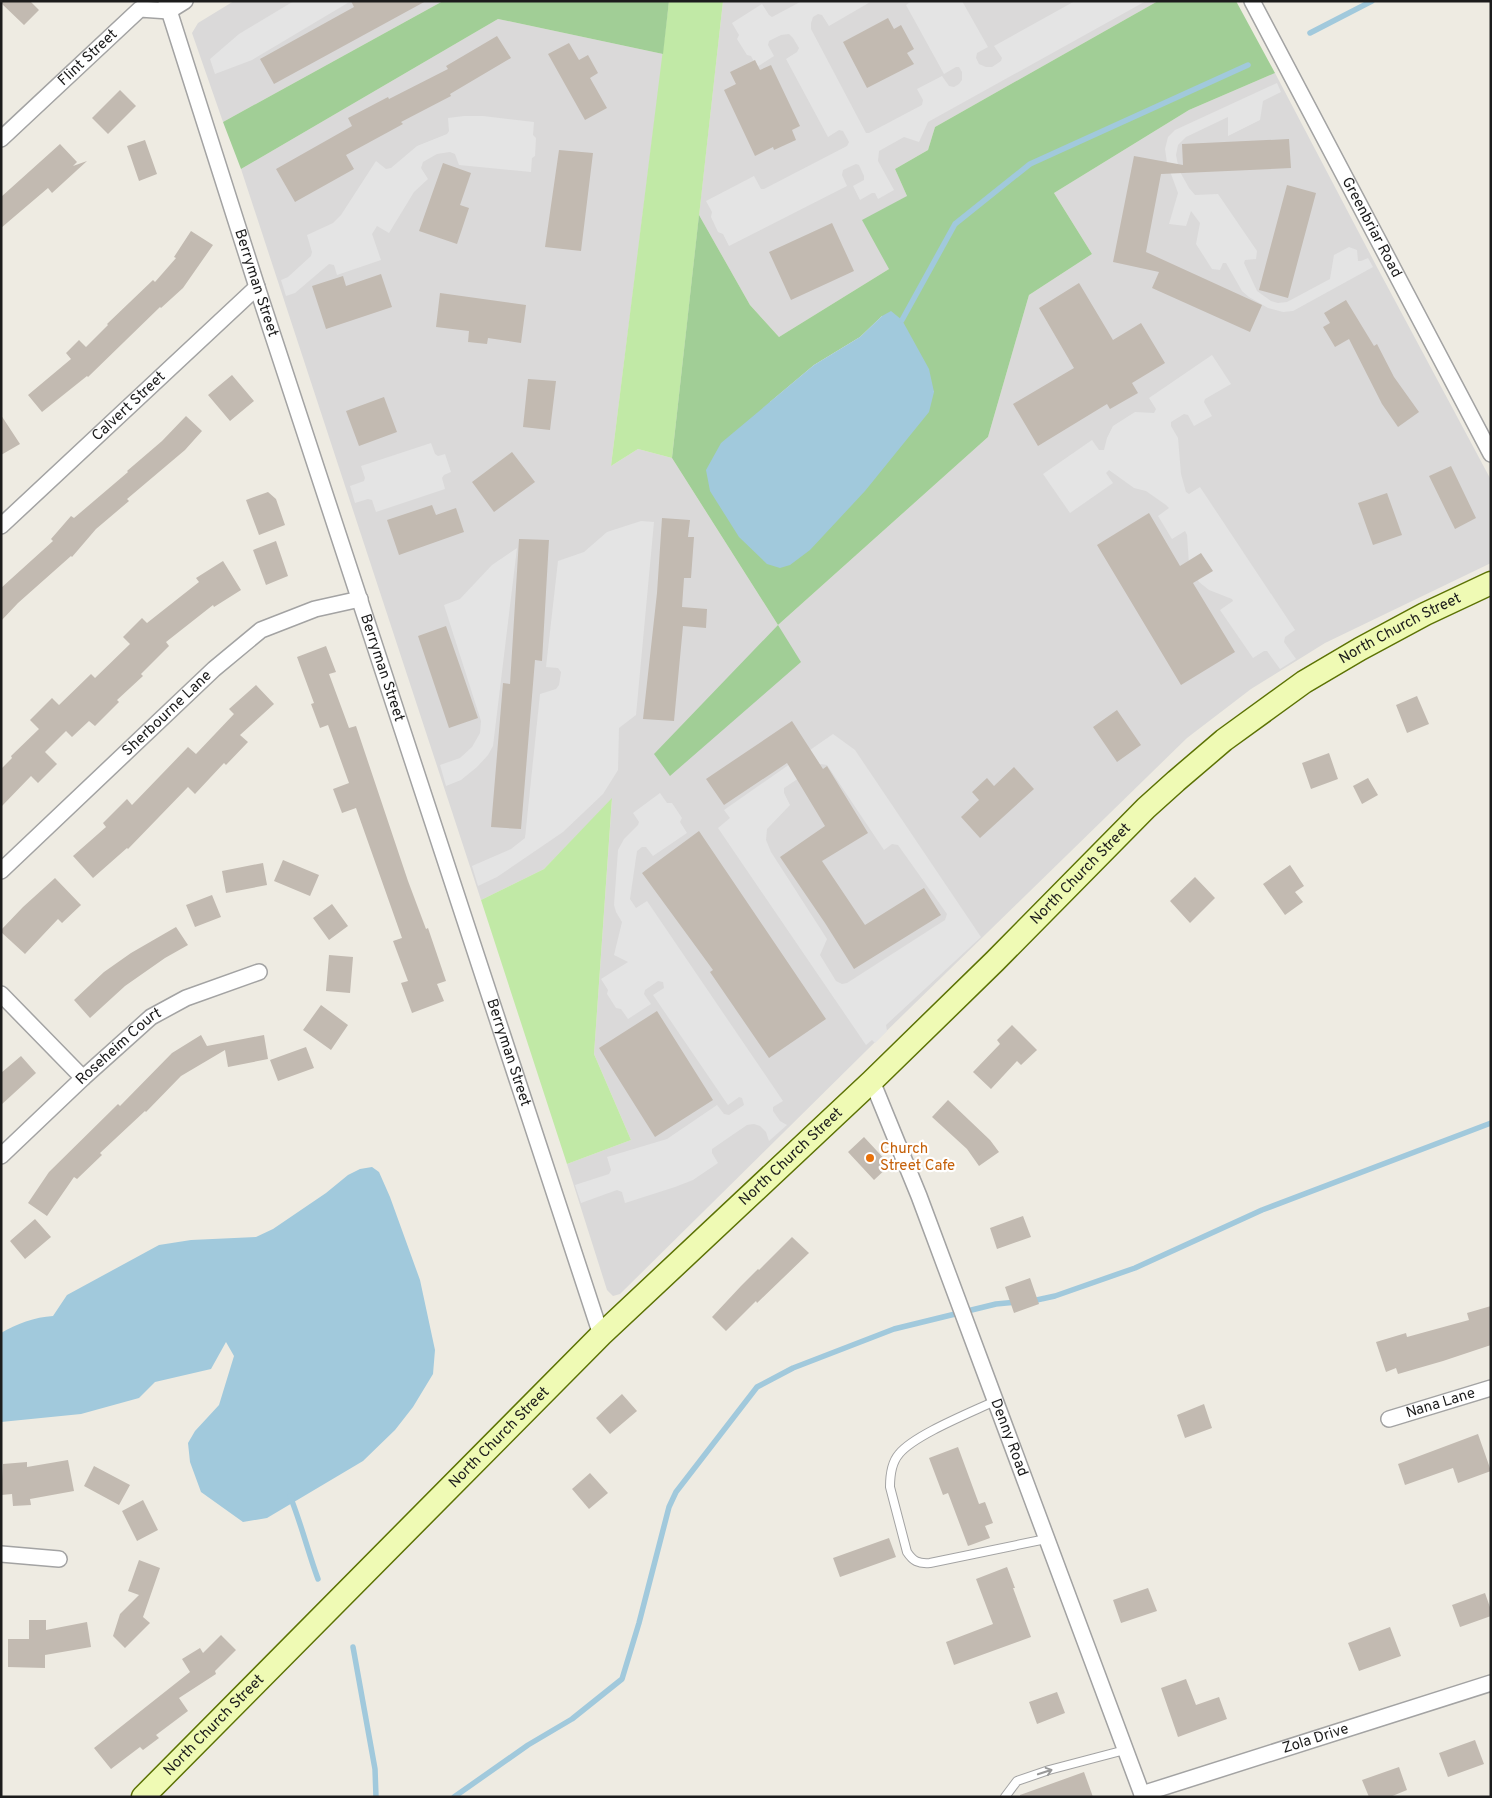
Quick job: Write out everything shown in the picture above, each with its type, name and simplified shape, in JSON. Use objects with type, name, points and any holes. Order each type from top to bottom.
[{"type":"main road","name":"North Church Street","points":[[143,1797],[602,1335],[872,1081],[1022,934],[1146,808],[1224,740],[1304,682],[1425,614],[1491,584]]},
{"type":"street","points":[[167,6],[185,1]]},
{"type":"street","name":"Greenbriar Road","points":[[1252,1],[1490,449]]},
{"type":"street","name":"Flint Street","points":[[1,138],[140,10],[167,6]]},
{"type":"street","name":"Berryman Street","points":[[167,6],[257,287],[602,1335]]},
{"type":"street","name":"Calvert Street","points":[[1,526],[257,287]]},
{"type":"street","name":"Sherbourne Lane","points":[[1,871],[214,669],[261,630],[315,609],[360,599]]},
{"type":"street","name":"Roseheim Court","points":[[1,1156],[151,1017],[186,998],[259,972]]},
{"type":"street","points":[[1,994],[83,1078]]},
{"type":"street","name":"Denny Road","points":[[872,1081],[919,1196],[1142,1795]]},
{"type":"street","name":"Nana Lane","points":[[1389,1419],[1491,1388]]},
{"type":"street","points":[[1,1554],[59,1559]]},
{"type":"street","name":"Zola Drive","points":[[1142,1795],[1491,1683]]},
{"type":"lane","points":[[995,1401],[917,1440],[899,1454],[895,1460],[890,1487],[907,1552],[916,1562],[930,1564],[1046,1538]]},
{"type":"lane","points":[[1005,1797],[1018,1781],[1049,1770],[1125,1750]]},
{"type":"shaded area","points":[[234,1],[443,1],[223,122],[192,33],[198,23]]},
{"type":"shaded area","points":[[294,1],[351,1],[252,60],[215,74],[210,59],[239,34]]},
{"type":"shaded area","points":[[723,1],[1158,1],[935,127],[928,150],[895,169],[907,196],[889,269],[779,337],[750,305],[699,215]]},
{"type":"shaded area","points":[[802,1],[872,1],[829,26],[822,15],[818,14],[813,17],[811,23],[811,29],[866,133],[869,133],[922,105],[923,100],[917,89],[942,76],[949,86],[954,87],[962,80],[962,72],[959,67],[944,74],[906,5],[912,1],[962,1],[988,47],[977,53],[976,58],[979,64],[992,67],[1001,61],[1002,58],[994,46],[1075,1],[1146,1],[928,122],[919,142],[904,137],[879,151],[878,161],[894,190],[878,199],[875,193],[872,193],[860,200],[853,186],[864,180],[864,176],[859,165],[856,164],[843,170],[842,175],[847,186],[729,246],[723,234],[718,232],[711,217],[712,212],[706,201],[754,176],[761,189],[764,189],[847,146],[849,142],[843,131],[839,130],[828,137],[786,59],[797,52],[799,48],[789,34],[781,35],[769,41],[768,45],[774,56],[757,67],[751,56],[747,55],[737,39],[739,35],[732,23],[762,4],[772,17]]},
{"type":"shaded area","points":[[498,19],[663,54],[611,466],[638,449],[672,458],[778,625],[988,437],[1029,295],[1092,254],[1054,193],[1189,110],[1275,73],[1491,480],[1491,563],[1325,643],[1251,689],[1187,738],[620,1294],[613,1296],[607,1290],[567,1164],[631,1140],[594,1054],[612,799],[544,869],[481,900],[241,169]],"holes":[[[801,661],[670,775],[655,753]]]},
{"type":"shaded area","points":[[1277,83],[1281,92],[1263,101],[1260,120],[1228,136],[1228,117],[1186,137],[1178,145],[1176,155],[1179,170],[1189,188],[1195,195],[1218,194],[1257,251],[1256,259],[1245,260],[1244,263],[1257,291],[1271,301],[1278,303],[1287,302],[1330,279],[1334,255],[1349,247],[1357,250],[1358,261],[1368,258],[1373,267],[1293,311],[1283,312],[1268,308],[1242,291],[1226,263],[1223,263],[1220,270],[1212,269],[1196,244],[1200,223],[1191,211],[1186,226],[1169,224],[1178,193],[1167,163],[1165,149],[1168,137],[1175,130]]},
{"type":"shaded area","points":[[483,116],[534,122],[533,135],[536,138],[535,156],[532,158],[531,172],[459,165],[455,154],[450,152],[437,154],[423,162],[421,168],[428,179],[414,192],[389,233],[377,226],[372,234],[381,260],[337,275],[334,265],[329,264],[295,293],[286,296],[281,280],[288,277],[311,256],[312,252],[307,235],[333,223],[341,215],[376,161],[386,169],[391,168],[417,146],[447,134],[449,131],[448,118]]},
{"type":"shaded area","points":[[1212,355],[1231,384],[1205,399],[1204,402],[1212,416],[1194,426],[1188,415],[1184,414],[1171,422],[1171,426],[1178,438],[1181,474],[1186,492],[1189,494],[1200,487],[1295,630],[1285,637],[1284,642],[1296,659],[1280,669],[1267,651],[1253,658],[1220,610],[1233,601],[1232,599],[1209,590],[1199,582],[1189,564],[1187,535],[1185,531],[1172,539],[1158,516],[1169,508],[1166,505],[1146,491],[1134,488],[1109,470],[1106,473],[1113,483],[1070,513],[1043,474],[1092,440],[1099,450],[1104,450],[1113,426],[1135,412],[1154,413],[1156,409],[1149,398]]},
{"type":"shaded area","points":[[431,443],[435,454],[438,456],[445,454],[451,472],[442,478],[445,489],[376,512],[372,500],[368,499],[355,503],[350,486],[364,481],[365,478],[361,466]]},
{"type":"shaded area","points":[[641,521],[654,522],[636,715],[619,728],[618,770],[603,794],[563,832],[497,877],[478,886],[472,866],[511,849],[525,838],[540,694],[556,689],[559,685],[561,672],[558,668],[546,667],[558,561],[584,552],[607,532]]},
{"type":"shaded area","points":[[517,548],[493,746],[477,767],[461,780],[446,786],[440,765],[460,758],[472,747],[480,733],[481,721],[444,605],[460,599],[492,565]]},
{"type":"shaded area","points":[[833,734],[855,750],[981,937],[886,1025],[887,1031],[875,1043],[872,1040],[866,1045],[718,828],[730,818],[724,810]],"holes":[[[820,764],[827,765],[884,850],[892,844],[898,845],[947,914],[945,920],[847,983],[842,984],[836,981],[820,955],[827,939],[771,852],[766,840],[767,829],[790,805],[784,793],[784,788]]]},
{"type":"shaded area","points":[[660,793],[667,803],[672,803],[682,818],[680,822],[687,833],[653,856],[646,847],[642,847],[637,851],[630,899],[636,908],[647,901],[783,1101],[773,1107],[773,1111],[780,1121],[787,1125],[769,1141],[766,1132],[760,1126],[754,1124],[747,1125],[712,1149],[712,1153],[718,1163],[693,1180],[675,1187],[625,1203],[622,1192],[617,1190],[581,1203],[575,1185],[609,1174],[611,1170],[607,1157],[667,1139],[717,1105],[724,1114],[729,1115],[744,1105],[742,1098],[739,1097],[728,1105],[653,995],[664,988],[663,982],[658,981],[645,990],[644,994],[651,1004],[628,1019],[621,1009],[616,1008],[607,994],[608,990],[601,979],[628,962],[614,955],[622,922],[614,905],[618,850],[624,839],[638,825],[639,822],[633,813]]},
{"type":"green space","points":[[443,1],[669,1],[663,54],[498,19],[241,169],[223,122]]},
{"type":"green space","points":[[669,1],[723,1],[672,458],[638,449],[611,466]]},
{"type":"green space","points":[[1158,1],[1236,1],[1275,73],[1189,110],[1054,193],[1092,254],[1029,295],[988,437],[778,625],[672,458],[699,215],[750,305],[779,337],[889,269],[862,220],[907,196],[895,169],[928,150],[935,127]],"holes":[[[882,316],[934,392],[770,402],[814,365],[860,337]]]},
{"type":"green space","points":[[778,625],[801,662],[670,776],[654,754]]},
{"type":"green space","points":[[612,798],[594,1054],[631,1140],[567,1164],[481,900],[544,869]]},
{"type":"water","points":[[891,311],[902,320],[929,369],[934,392],[929,412],[865,491],[810,550],[790,565],[780,568],[767,564],[739,537],[710,491],[706,470],[721,443],[814,365],[860,337],[882,316]]},
{"type":"water","points":[[372,1167],[379,1172],[390,1197],[420,1280],[435,1350],[433,1374],[413,1407],[395,1430],[363,1461],[267,1518],[243,1522],[201,1492],[190,1462],[188,1443],[195,1431],[219,1405],[234,1356],[226,1342],[211,1369],[155,1382],[139,1398],[81,1414],[1,1422],[1,1333],[26,1321],[53,1316],[67,1295],[159,1245],[191,1240],[256,1237],[273,1229],[326,1193],[348,1175],[360,1169]]},
{"type":"building","points":[[1,1],[30,1],[39,10],[24,25]]},
{"type":"building","points":[[351,1],[426,1],[274,84],[260,59],[354,7]]},
{"type":"building","points":[[888,18],[894,29],[901,25],[914,49],[907,53],[914,64],[867,88],[843,42]]},
{"type":"building","points":[[497,36],[511,58],[450,94],[451,96],[401,122],[403,124],[346,155],[354,169],[295,202],[276,169],[352,126],[348,118],[448,69],[446,66]]},
{"type":"building","points":[[569,43],[579,60],[588,55],[598,73],[590,78],[607,108],[585,120],[548,54]]},
{"type":"building","points":[[755,60],[760,70],[771,65],[800,126],[792,130],[796,140],[774,150],[773,147],[755,156],[724,90],[736,84],[730,72]]},
{"type":"building","points":[[120,90],[136,106],[108,134],[92,118]]},
{"type":"building","points":[[1289,139],[1291,168],[1161,174],[1146,252],[1262,305],[1250,332],[1152,288],[1159,272],[1113,262],[1134,156],[1183,165],[1182,144]]},
{"type":"building","points":[[145,140],[157,174],[139,181],[127,146]]},
{"type":"building","points":[[60,144],[77,162],[73,166],[87,161],[52,193],[48,188],[1,228],[1,197]]},
{"type":"building","points":[[559,150],[593,153],[581,251],[545,247]]},
{"type":"building","points":[[443,163],[471,173],[460,205],[469,208],[457,244],[419,231]]},
{"type":"building","points":[[1287,185],[1316,193],[1288,298],[1259,290]]},
{"type":"building","points":[[832,223],[854,271],[791,300],[769,252]]},
{"type":"building","points":[[191,231],[213,245],[183,288],[160,307],[88,377],[42,412],[28,395],[71,359],[66,353],[79,340],[86,347],[153,280],[155,282],[176,258],[174,257]]},
{"type":"building","points":[[381,274],[392,307],[326,329],[312,286],[343,276],[346,286]]},
{"type":"building","points":[[1079,283],[1113,340],[1141,323],[1165,363],[1132,383],[1138,393],[1110,409],[1107,404],[1038,446],[1013,404],[1074,368],[1039,308]]},
{"type":"building","points":[[440,293],[526,305],[521,343],[488,338],[487,344],[468,342],[469,331],[436,327]]},
{"type":"building","points":[[1346,300],[1374,346],[1377,344],[1394,377],[1419,412],[1398,427],[1382,404],[1349,339],[1335,347],[1323,327],[1330,323],[1324,313]]},
{"type":"building","points":[[232,375],[254,401],[230,421],[208,395]]},
{"type":"building","points":[[528,379],[556,381],[550,430],[523,427]]},
{"type":"building","points":[[384,397],[397,432],[359,446],[346,411]]},
{"type":"building","points":[[1,415],[20,444],[1,455]]},
{"type":"building","points":[[186,416],[202,431],[185,450],[127,499],[129,501],[96,529],[72,557],[18,603],[1,621],[1,588],[53,541],[51,539],[71,516],[74,518],[128,472]]},
{"type":"building","points":[[512,452],[535,482],[494,512],[472,482]]},
{"type":"building","points":[[1451,466],[1476,518],[1455,529],[1429,476]]},
{"type":"building","points":[[268,492],[276,499],[285,525],[259,535],[246,500]]},
{"type":"building","points":[[1387,493],[1402,535],[1373,545],[1358,503]]},
{"type":"building","points":[[432,505],[436,515],[456,508],[464,532],[399,555],[387,520]]},
{"type":"building","points":[[1149,513],[1180,566],[1201,553],[1213,571],[1193,583],[1235,652],[1181,685],[1097,545]]},
{"type":"building","points":[[662,518],[690,520],[688,537],[694,537],[691,578],[684,578],[682,607],[707,609],[706,628],[683,626],[674,721],[643,719],[657,593]]},
{"type":"building","points":[[519,539],[549,540],[542,661],[535,660],[521,829],[491,827],[503,683],[510,684]]},
{"type":"building","points":[[276,541],[288,576],[266,585],[253,550]]},
{"type":"building","points":[[223,561],[241,590],[214,607],[213,605],[166,642],[169,646],[141,674],[143,676],[117,700],[119,702],[95,726],[89,721],[72,737],[66,731],[45,752],[57,764],[38,783],[31,776],[1,807],[1,769],[12,758],[11,756],[39,729],[30,720],[52,698],[59,705],[91,674],[95,678],[130,644],[123,637],[142,618],[147,623],[199,582],[196,578]]},
{"type":"building","points":[[446,626],[478,718],[449,728],[418,636]]},
{"type":"building","points":[[326,646],[336,672],[329,674],[349,728],[356,726],[408,881],[426,929],[428,928],[446,981],[437,984],[444,1001],[412,1013],[401,983],[408,981],[393,941],[402,938],[356,808],[342,813],[333,789],[349,783],[328,725],[320,728],[311,704],[314,703],[297,657]]},
{"type":"building","points":[[256,685],[274,704],[240,735],[248,742],[226,765],[224,763],[195,794],[188,787],[128,849],[93,878],[73,856],[106,827],[103,823],[127,799],[132,805],[188,747],[196,754],[234,714],[229,709]]},
{"type":"building","points":[[1417,696],[1429,724],[1407,733],[1396,705]]},
{"type":"building","points":[[1117,710],[1141,745],[1117,762],[1093,727]]},
{"type":"building","points":[[792,721],[823,769],[827,766],[868,833],[822,861],[865,925],[924,888],[941,915],[854,969],[780,857],[825,826],[787,763],[724,805],[706,779]]},
{"type":"building","points":[[1329,753],[1338,779],[1311,789],[1302,763]]},
{"type":"building","points":[[1014,767],[1034,789],[980,838],[961,817],[979,800],[972,792],[987,778],[994,786]]},
{"type":"building","points":[[1368,778],[1378,795],[1362,804],[1353,786]]},
{"type":"building","points":[[699,831],[826,1019],[769,1058],[710,972],[713,970],[642,873]]},
{"type":"building","points":[[283,860],[319,875],[310,896],[274,881]]},
{"type":"building","points":[[263,863],[267,885],[226,893],[222,871]]},
{"type":"building","points":[[1290,865],[1304,886],[1295,892],[1303,902],[1285,915],[1263,884]]},
{"type":"building","points":[[1195,877],[1215,898],[1190,923],[1170,901]]},
{"type":"building","points":[[55,878],[81,905],[62,923],[58,919],[25,954],[1,930]]},
{"type":"building","points":[[212,895],[221,917],[195,927],[186,905]]},
{"type":"building","points":[[332,904],[348,926],[329,940],[313,918]]},
{"type":"building","points":[[176,927],[188,945],[165,958],[125,986],[90,1018],[74,1000],[104,972],[131,953]]},
{"type":"building","points":[[329,955],[353,957],[350,993],[326,991]]},
{"type":"building","points":[[321,1005],[348,1025],[331,1050],[303,1030]]},
{"type":"building","points":[[657,1011],[713,1100],[655,1137],[599,1048]]},
{"type":"building","points":[[1012,1025],[1037,1050],[1021,1065],[1017,1061],[991,1089],[973,1072],[1000,1044],[997,1040]]},
{"type":"building","points":[[201,1035],[207,1046],[264,1035],[268,1059],[228,1067],[225,1050],[181,1076],[146,1112],[100,1153],[102,1155],[77,1179],[74,1177],[47,1216],[28,1203],[49,1172],[118,1104],[120,1106],[172,1053]]},
{"type":"building","points":[[306,1047],[314,1068],[278,1081],[270,1060]]},
{"type":"building","points":[[21,1056],[36,1073],[1,1105],[1,1073]]},
{"type":"building","points":[[948,1100],[990,1140],[999,1152],[979,1166],[967,1149],[932,1117]]},
{"type":"building","points":[[864,1137],[890,1165],[874,1180],[848,1152]]},
{"type":"building","points":[[1023,1216],[1031,1237],[997,1249],[990,1228]]},
{"type":"building","points":[[35,1219],[51,1237],[25,1259],[10,1241]]},
{"type":"building","points":[[792,1237],[809,1253],[726,1331],[712,1317]]},
{"type":"building","points":[[1030,1278],[1039,1304],[1014,1313],[1005,1287]]},
{"type":"building","points":[[1491,1306],[1491,1345],[1398,1374],[1396,1368],[1386,1372],[1376,1342],[1406,1333],[1407,1337],[1469,1320],[1467,1313]]},
{"type":"building","points":[[622,1394],[637,1411],[610,1434],[596,1418]]},
{"type":"building","points":[[1204,1404],[1212,1428],[1185,1438],[1177,1415]]},
{"type":"building","points":[[1478,1434],[1491,1471],[1458,1483],[1453,1468],[1405,1485],[1398,1464]]},
{"type":"building","points":[[958,1447],[979,1504],[985,1502],[993,1523],[985,1526],[990,1538],[968,1546],[948,1493],[943,1495],[929,1458]]},
{"type":"building","points":[[68,1460],[74,1491],[30,1499],[31,1505],[13,1506],[12,1494],[1,1495],[3,1464],[27,1462],[27,1467]]},
{"type":"building","points":[[94,1466],[130,1485],[119,1505],[84,1486]]},
{"type":"building","points":[[590,1473],[608,1493],[589,1509],[572,1489]]},
{"type":"building","points":[[143,1500],[158,1530],[137,1541],[122,1511]]},
{"type":"building","points":[[889,1538],[896,1557],[840,1577],[833,1558]]},
{"type":"building","points":[[139,1560],[160,1568],[143,1617],[150,1623],[125,1648],[113,1636],[120,1614],[139,1595],[128,1591]]},
{"type":"building","points":[[1007,1567],[1031,1637],[954,1665],[946,1642],[993,1624],[976,1579]]},
{"type":"building","points":[[1148,1588],[1157,1611],[1121,1623],[1113,1600]]},
{"type":"building","points":[[1485,1593],[1491,1610],[1491,1616],[1460,1627],[1452,1605]]},
{"type":"building","points":[[29,1620],[46,1620],[46,1630],[87,1622],[91,1647],[45,1655],[45,1668],[8,1667],[8,1639],[29,1639]]},
{"type":"building","points":[[1390,1627],[1401,1656],[1359,1671],[1348,1643]]},
{"type":"building","points":[[221,1635],[236,1650],[215,1671],[216,1674],[179,1698],[188,1711],[156,1735],[159,1738],[143,1750],[140,1747],[111,1769],[94,1748],[190,1672],[182,1659],[200,1648],[203,1653]]},
{"type":"building","points":[[1186,1679],[1196,1705],[1219,1697],[1227,1719],[1178,1737],[1161,1688]]},
{"type":"building","points":[[1057,1692],[1065,1713],[1037,1724],[1029,1702]]},
{"type":"building","points":[[1475,1740],[1484,1764],[1448,1777],[1439,1753]]},
{"type":"building","points":[[1399,1767],[1407,1790],[1390,1797],[1369,1797],[1362,1780]]},
{"type":"building","points":[[1084,1772],[1093,1797],[1020,1797],[1020,1795]]},
{"type":"waterway","points":[[1310,33],[1372,1]]},
{"type":"waterway","points":[[902,320],[955,224],[1030,164],[1248,65]]},
{"type":"waterway","points":[[1032,1301],[1055,1296],[1135,1268],[1262,1210],[1491,1123]]},
{"type":"waterway","points":[[454,1797],[528,1745],[572,1719],[622,1679],[639,1623],[669,1507],[676,1492],[757,1387],[793,1368],[894,1329],[996,1304],[1017,1302]]},
{"type":"waterway","points":[[290,1496],[318,1579]]},
{"type":"waterway","points":[[353,1647],[375,1769],[376,1797]]},
{"type":"place","name":"Church Street Cafe","points":[[870,1158]]}]
